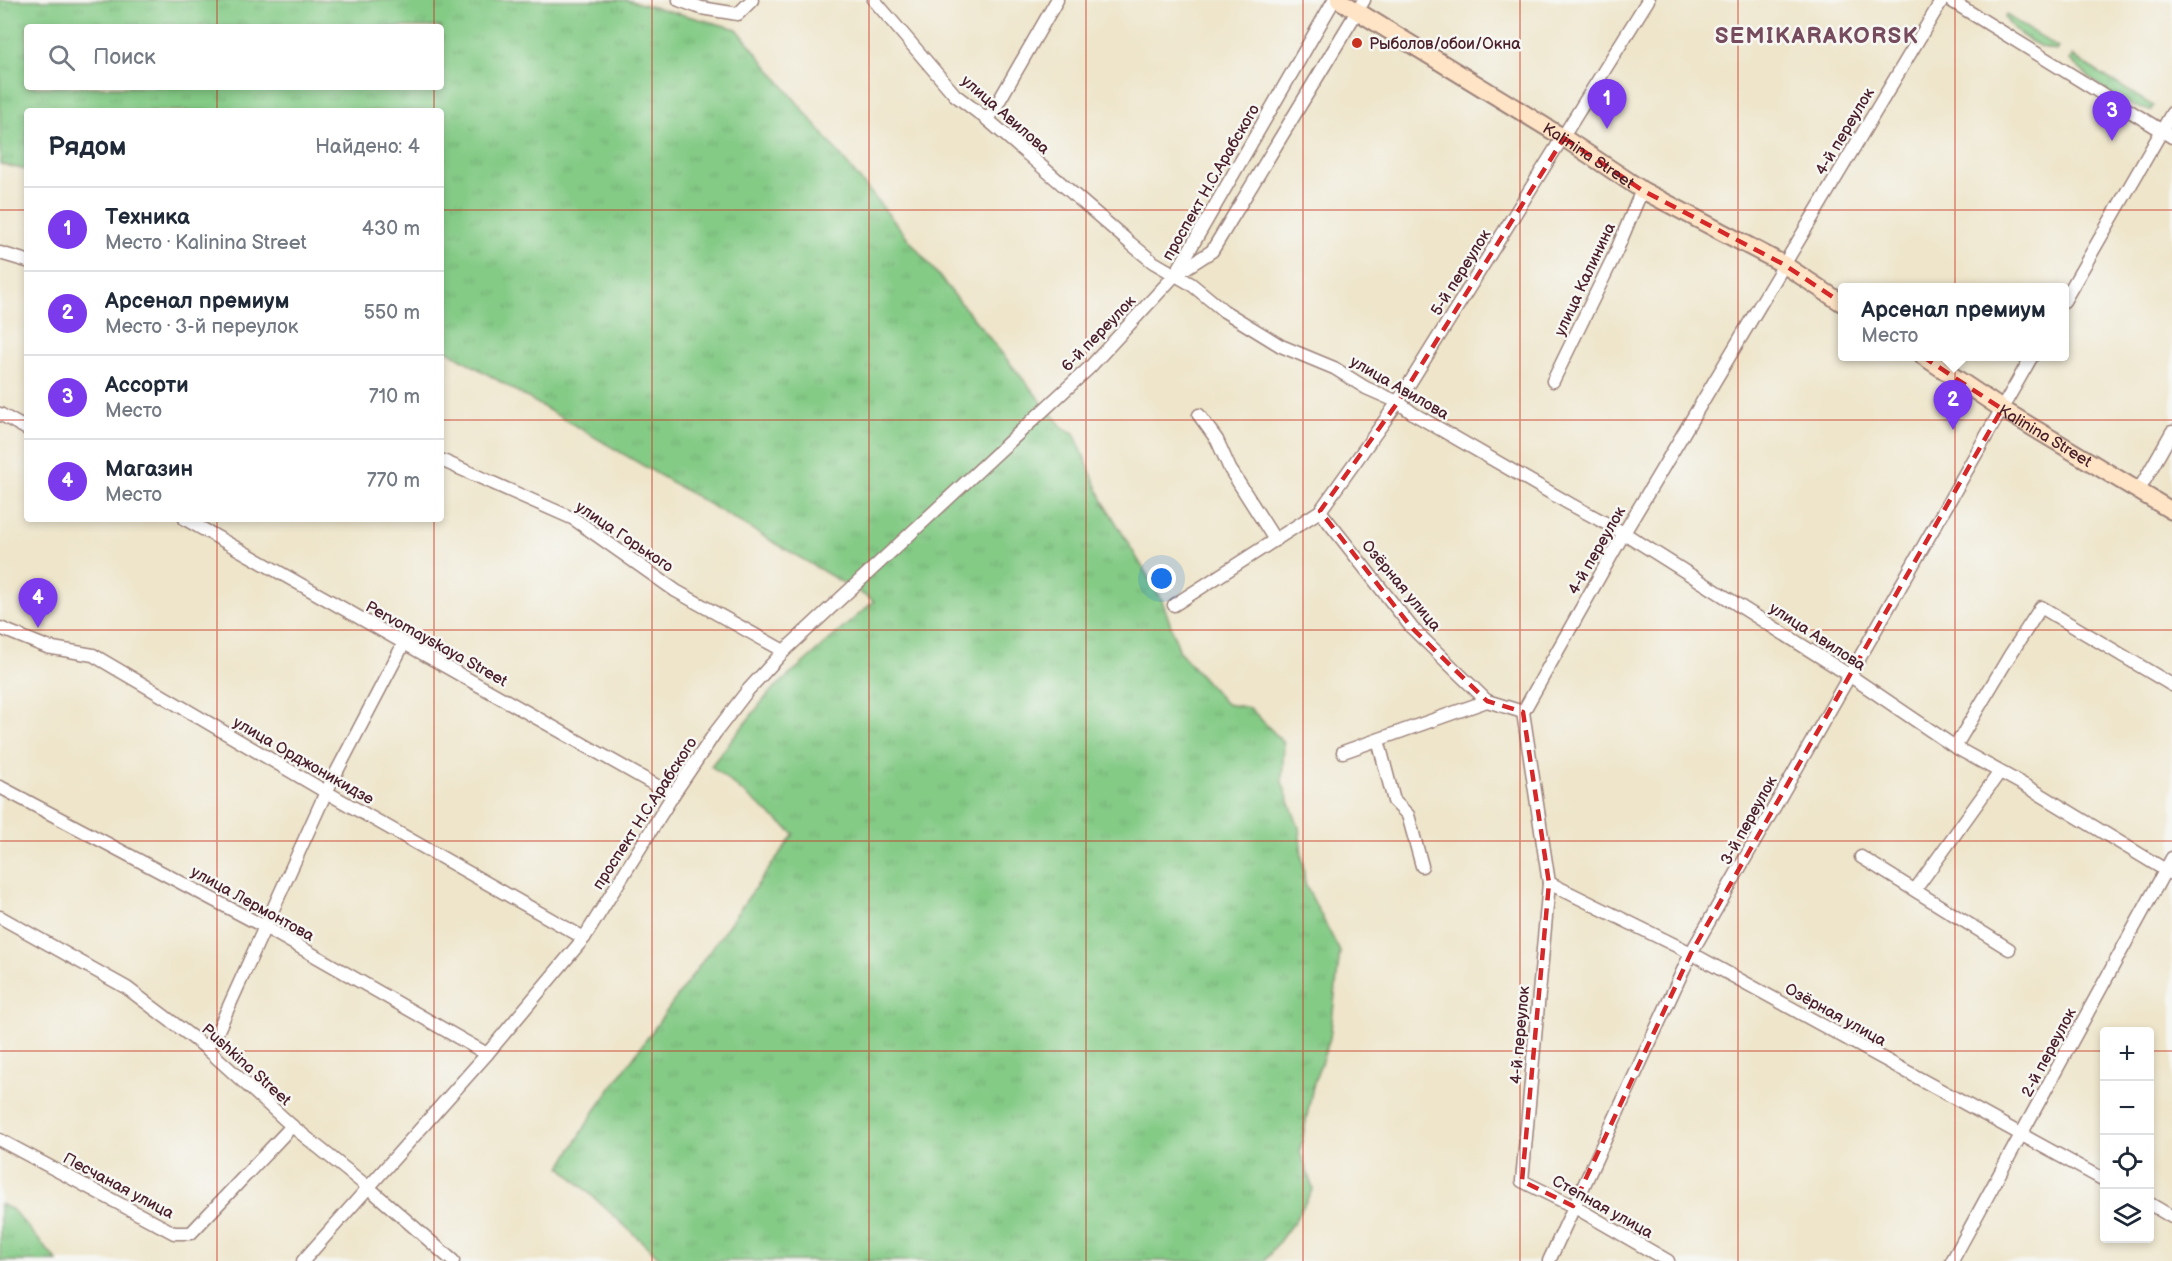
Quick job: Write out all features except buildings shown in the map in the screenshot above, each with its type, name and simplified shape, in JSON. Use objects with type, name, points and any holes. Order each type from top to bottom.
[{"type":"main road","name":"Kalinina Street","points":[[1337,0],[1360,5],[1642,190],[1783,264],[1838,300]]},
{"type":"main road","name":"Kalinina Street","points":[[1929,361],[2002,409],[2172,511]]},
{"type":"street","points":[[680,0],[701,8],[738,14],[752,0]]},
{"type":"street","name":"улица Авилова","points":[[874,0],[955,95],[988,120],[1153,262],[1191,284],[1224,311],[1281,346],[1334,368],[1366,388],[1398,402],[1414,414],[1624,533],[1849,675],[1955,747],[2033,790],[2169,872]]},
{"type":"street","points":[[988,120],[1057,0]]},
{"type":"street","name":"проспект Н.С.Арабского","points":[[1175,275],[1337,0]]},
{"type":"street","name":"5-й переулок","points":[[1174,605],[1320,511],[1398,402],[1648,0]]},
{"type":"street","name":"4-й переулок","points":[[1522,1181],[1549,883],[1523,712],[1624,533],[1942,0]]},
{"type":"street","points":[[1958,2],[2167,134]]},
{"type":"street","name":"проспект Н.С.Арабского","points":[[1175,275],[1212,251],[1360,5]]},
{"type":"street","points":[[2069,293],[2167,134],[2172,113]]},
{"type":"street","name":"улица Калинина","points":[[1553,381],[1616,252],[1642,190]]},
{"type":"street","points":[[0,253],[24,260]]},
{"type":"street","name":"6-й переулок","points":[[1042,412],[1090,367],[1175,275]]},
{"type":"street","name":"3-й переулок","points":[[1549,1261],[1691,953],[2030,361]]},
{"type":"street","name":"проспект Н.С.Арабского","points":[[303,1261],[487,1054],[584,938],[673,795],[715,733],[748,690],[784,651],[1042,412]]},
{"type":"street","points":[[0,414],[24,427]]},
{"type":"street","points":[[1199,415],[1217,440],[1230,469],[1275,540]]},
{"type":"street","points":[[2139,490],[2172,432]]},
{"type":"street","name":"улица Горького","points":[[444,461],[574,519],[676,591],[784,651]]},
{"type":"street","name":"Озёрная улица","points":[[1320,511],[1412,628],[1487,701]]},
{"type":"street","name":"Pervomayskaya Street","points":[[190,522],[673,795]]},
{"type":"street","points":[[1955,747],[2010,654],[2042,607],[2172,685]]},
{"type":"street","name":"улица Орджоникидзе","points":[[0,628],[47,647],[93,655],[326,792],[584,938]]},
{"type":"street","points":[[205,1047],[214,1037],[326,792],[404,644]]},
{"type":"street","points":[[1343,752],[1487,701],[1523,712]]},
{"type":"street","points":[[1378,740],[1394,801],[1408,815],[1422,866]]},
{"type":"street","points":[[1915,890],[1999,773]]},
{"type":"street","name":"улица Лермонтова","points":[[0,787],[263,926],[487,1054]]},
{"type":"street","points":[[1861,857],[2008,949]]},
{"type":"street","name":"2-й переулок","points":[[1952,1261],[2169,872],[2172,858]]},
{"type":"street","name":"Озёрная улица","points":[[1549,883],[1691,953],[2100,1177]]},
{"type":"street","name":"Pushkina Street","points":[[0,917],[126,988],[205,1047],[292,1126],[369,1188],[453,1261]]},
{"type":"street","name":"Песчаная улица","points":[[0,1140],[174,1233],[191,1233],[292,1126]]},
{"type":"street","name":"Степная улица","points":[[1522,1181],[1573,1206],[1668,1261]]},
{"type":"street","points":[[2154,1206],[2172,1216]]},
{"type":"highlighted area","points":[[1564,138],[1642,190],[1783,264],[2002,409],[1691,953],[1573,1206],[1522,1181],[1549,883],[1523,712],[1487,701],[1412,628],[1320,511],[1398,402]]},
{"type":"green space","points":[[0,0],[627,0],[737,29],[1063,428],[1074,433],[1103,501],[1162,600],[1180,652],[1226,704],[1250,708],[1284,743],[1282,782],[1299,828],[1305,884],[1340,952],[1330,1038],[1313,1086],[1300,1151],[1313,1189],[1297,1217],[1265,1261],[663,1261],[561,1167],[594,1112],[794,834],[711,766],[770,692],[874,601],[444,349],[444,108],[24,108],[24,169],[0,164]]},
{"type":"green space","points":[[2006,15],[2058,48],[2056,51],[2034,43],[2021,34],[2009,24],[2005,18]]},
{"type":"green space","points":[[2072,56],[2153,106],[2151,110],[2139,108],[2117,98],[2070,60]]},
{"type":"green space","points":[[0,1204],[12,1209],[57,1261],[0,1261]]},
{"type":"place","name":"Рыболов/обои/Окна","points":[[1357,43]]},
{"type":"place","name":"Техника","points":[[1607,129]]},
{"type":"place","name":"Ассорти","points":[[2112,141]]},
{"type":"place","name":"Арсенал премиум","points":[[1953,430]]},
{"type":"place","name":"Магазин","points":[[38,628]]},
{"type":"district","name":"SEMIKARAKORSK","points":[[1817,35]]}]
